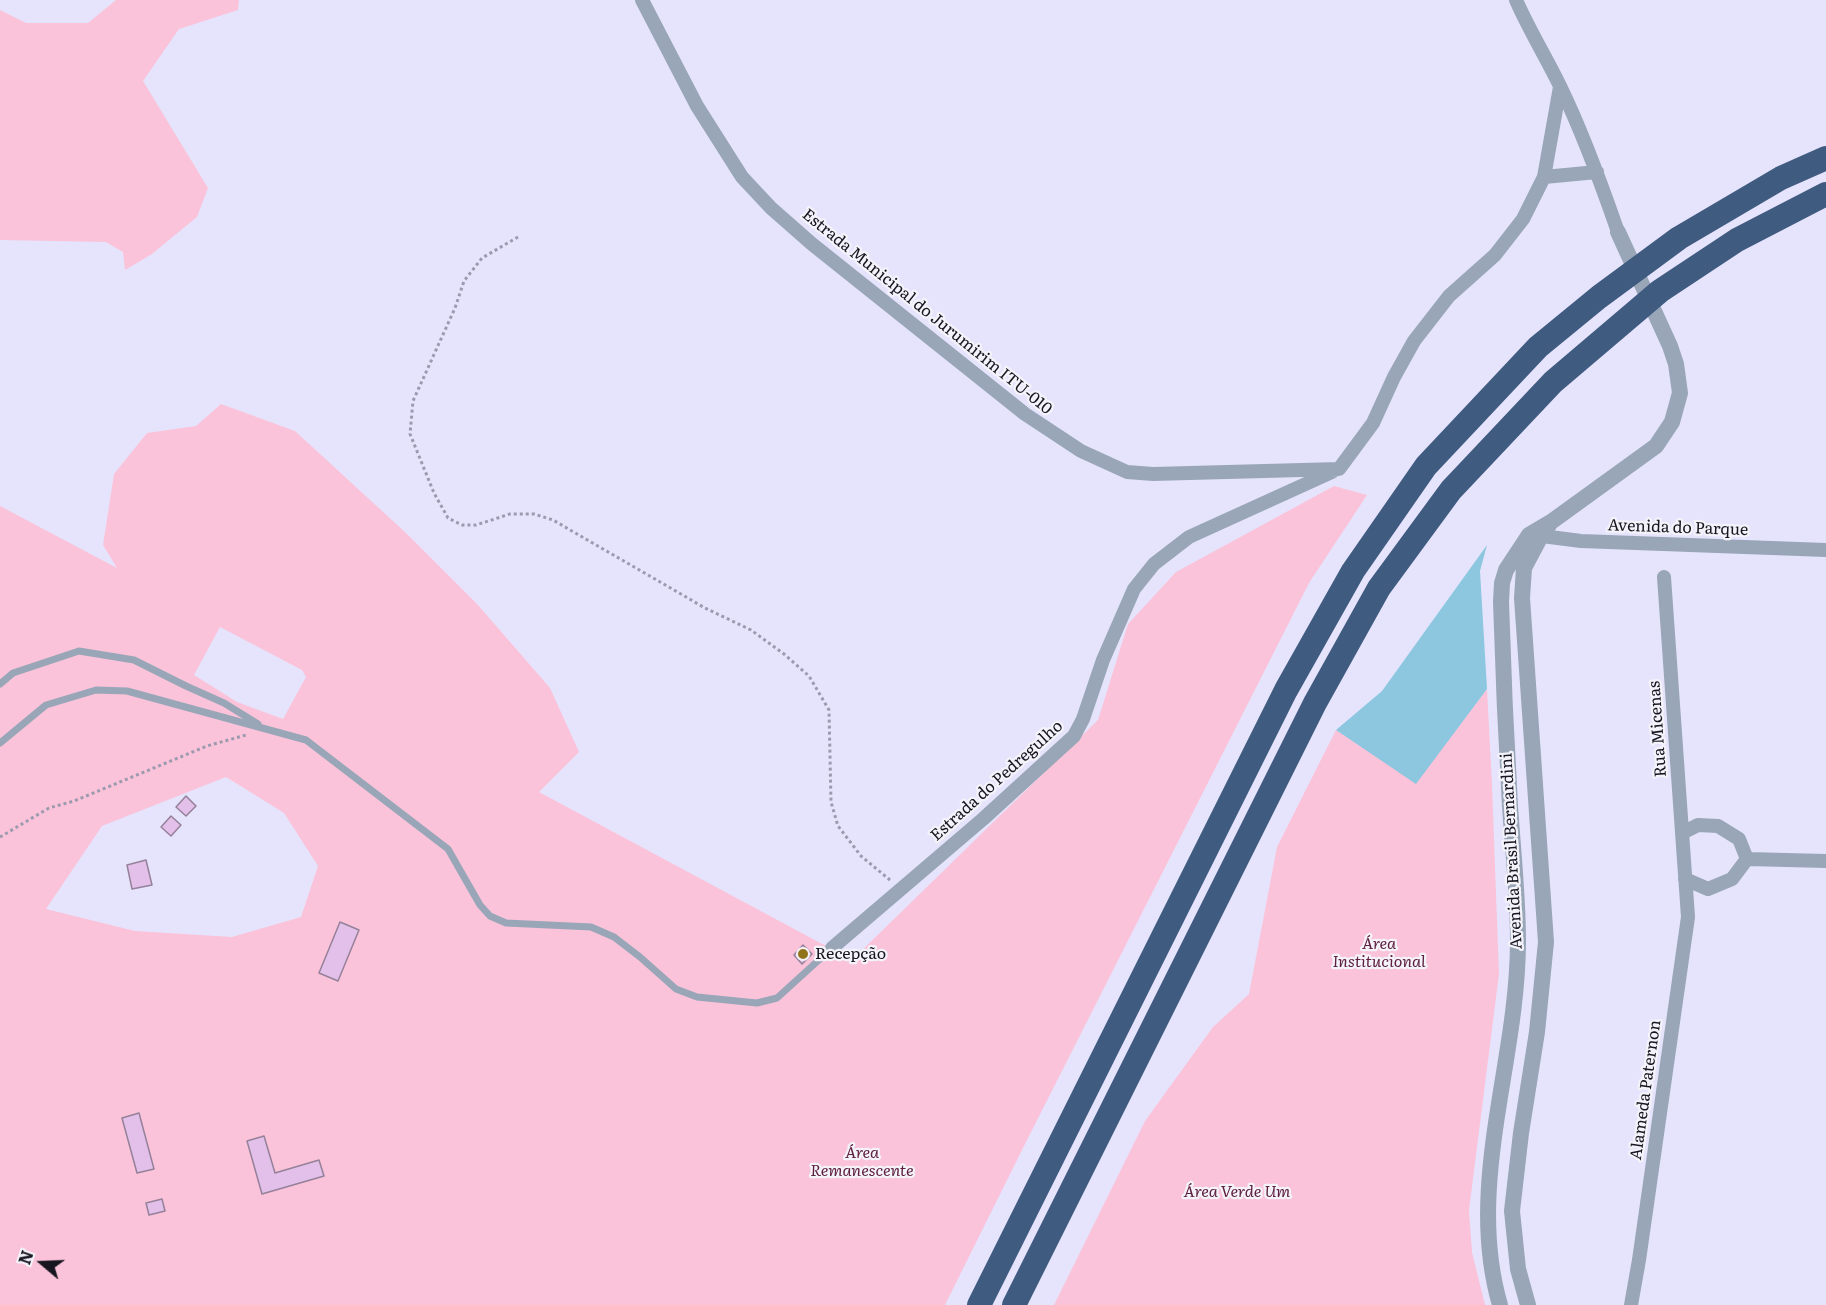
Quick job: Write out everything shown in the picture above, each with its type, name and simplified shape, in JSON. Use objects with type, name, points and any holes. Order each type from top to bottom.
[{"type":"highway","points":[[979,1305],[1286,690],[1353,572],[1426,466],[1538,347],[1599,297],[1678,238],[1781,178],[1826,159]]},
{"type":"highway","points":[[1014,1305],[1315,703],[1379,588],[1451,490],[1553,382],[1660,291],[1737,240],[1826,194]]},
{"type":"street","name":"Estrada Municipal do Jurumirim ITU-010","points":[[642,0],[697,106],[742,177],[771,208],[813,244],[1025,414],[1081,451],[1127,472],[1153,474],[1339,469]]},
{"type":"street","points":[[1516,0],[1560,87],[1597,172],[1618,232]]},
{"type":"street","points":[[1339,469],[1373,423],[1414,341],[1449,296],[1496,255],[1523,219],[1544,177],[1560,87]]},
{"type":"street","points":[[1544,177],[1597,172]]},
{"type":"street","name":"Avenida Brasil Bernardini","points":[[1500,1305],[1495,1288],[1487,1216],[1489,1178],[1514,1002],[1518,941],[1508,773],[1502,583],[1506,570],[1535,535],[1656,446],[1672,422],[1680,393],[1676,364],[1670,346],[1618,232]]},
{"type":"street","name":"Estrada do Pedregulho","points":[[832,948],[983,819],[1074,736],[1083,719],[1103,660],[1134,589],[1154,564],[1189,537],[1339,469]]},
{"type":"street","name":"Avenida Brasil Bernardini","points":[[1528,1305],[1518,1269],[1512,1211],[1521,1133],[1537,1032],[1546,942],[1522,598],[1524,568],[1535,535]]},
{"type":"street","name":"Avenida do Parque","points":[[1535,535],[1581,541],[1826,550]]},
{"type":"street","name":"Rua Micenas","points":[[1665,577],[1685,879]]},
{"type":"street","points":[[1682,833],[1698,825],[1718,826],[1739,839],[1747,859]]},
{"type":"street","points":[[1747,859],[1826,861]]},
{"type":"street","points":[[1685,879],[1708,889],[1732,879],[1747,859]]},
{"type":"street","name":"Alameda Paternon","points":[[1631,1305],[1640,1260],[1688,917],[1685,879]]},
{"type":"lane","points":[[0,684],[13,674],[80,651],[134,660],[186,687],[224,703],[267,729]]},
{"type":"lane","points":[[0,673],[13,674]]},
{"type":"lane","points":[[0,743],[46,705],[96,690],[127,691],[306,740],[448,849],[480,905],[490,916],[506,923],[591,927],[614,937],[676,989],[697,997],[757,1003],[777,998],[832,948]]},
{"type":"path","points":[[518,237],[482,258],[464,281],[455,308],[413,401],[410,434],[434,493],[448,518],[462,525],[476,525],[510,514],[534,514],[553,520],[705,608],[751,630],[784,654],[808,676],[829,710],[831,802],[838,826],[861,856],[901,889]]},
{"type":"path","points":[[0,837],[49,808],[74,801],[207,746],[267,729]]},
{"type":"green space","points":[[116,0],[239,0],[238,10],[179,29],[143,81],[208,188],[197,217],[152,254],[125,270],[123,252],[106,242],[0,240],[0,10],[26,23],[88,23]]},
{"type":"green space","name":"Área Remanescente","points":[[221,404],[295,431],[406,533],[478,605],[550,688],[579,752],[539,792],[852,960],[1098,720],[1128,624],[1176,572],[1334,486],[1367,495],[1309,583],[945,1305],[0,1305],[0,506],[117,568],[103,545],[114,474],[147,433],[196,426]],"holes":[[[220,627],[302,670],[306,677],[283,719],[237,702],[194,675]],[[226,777],[284,813],[318,866],[301,917],[232,937],[135,931],[46,909],[102,826]]]},
{"type":"green space","points":[[1487,689],[1499,974],[1469,1210],[1472,1252],[1485,1305],[1054,1305],[1145,1121],[1213,1027],[1249,994],[1277,847],[1336,730],[1416,783]]},
{"type":"water","points":[[1487,545],[1480,571],[1487,689],[1416,784],[1336,730],[1382,691]]},
{"type":"building","points":[[186,796],[196,806],[186,816],[176,807]]},
{"type":"building","points":[[171,816],[181,825],[171,836],[161,827]]},
{"type":"building","points":[[146,860],[152,885],[132,889],[127,865]]},
{"type":"building","points":[[340,922],[359,930],[338,981],[319,973]]},
{"type":"building","name":"Recepção","points":[[803,945],[812,954],[802,964],[794,955]]},
{"type":"building","points":[[139,1113],[154,1169],[137,1173],[122,1118]]},
{"type":"building","points":[[264,1136],[275,1173],[319,1160],[324,1176],[262,1194],[247,1141]]},
{"type":"building","points":[[162,1199],[165,1211],[149,1215],[146,1203]]},
{"type":"place","name":"Recepção","points":[[803,954]]},
{"type":"park label","name":"Área Institucional","points":[[1379,953]]},
{"type":"park label","name":"Área Verde Um","points":[[1237,1192]]}]
